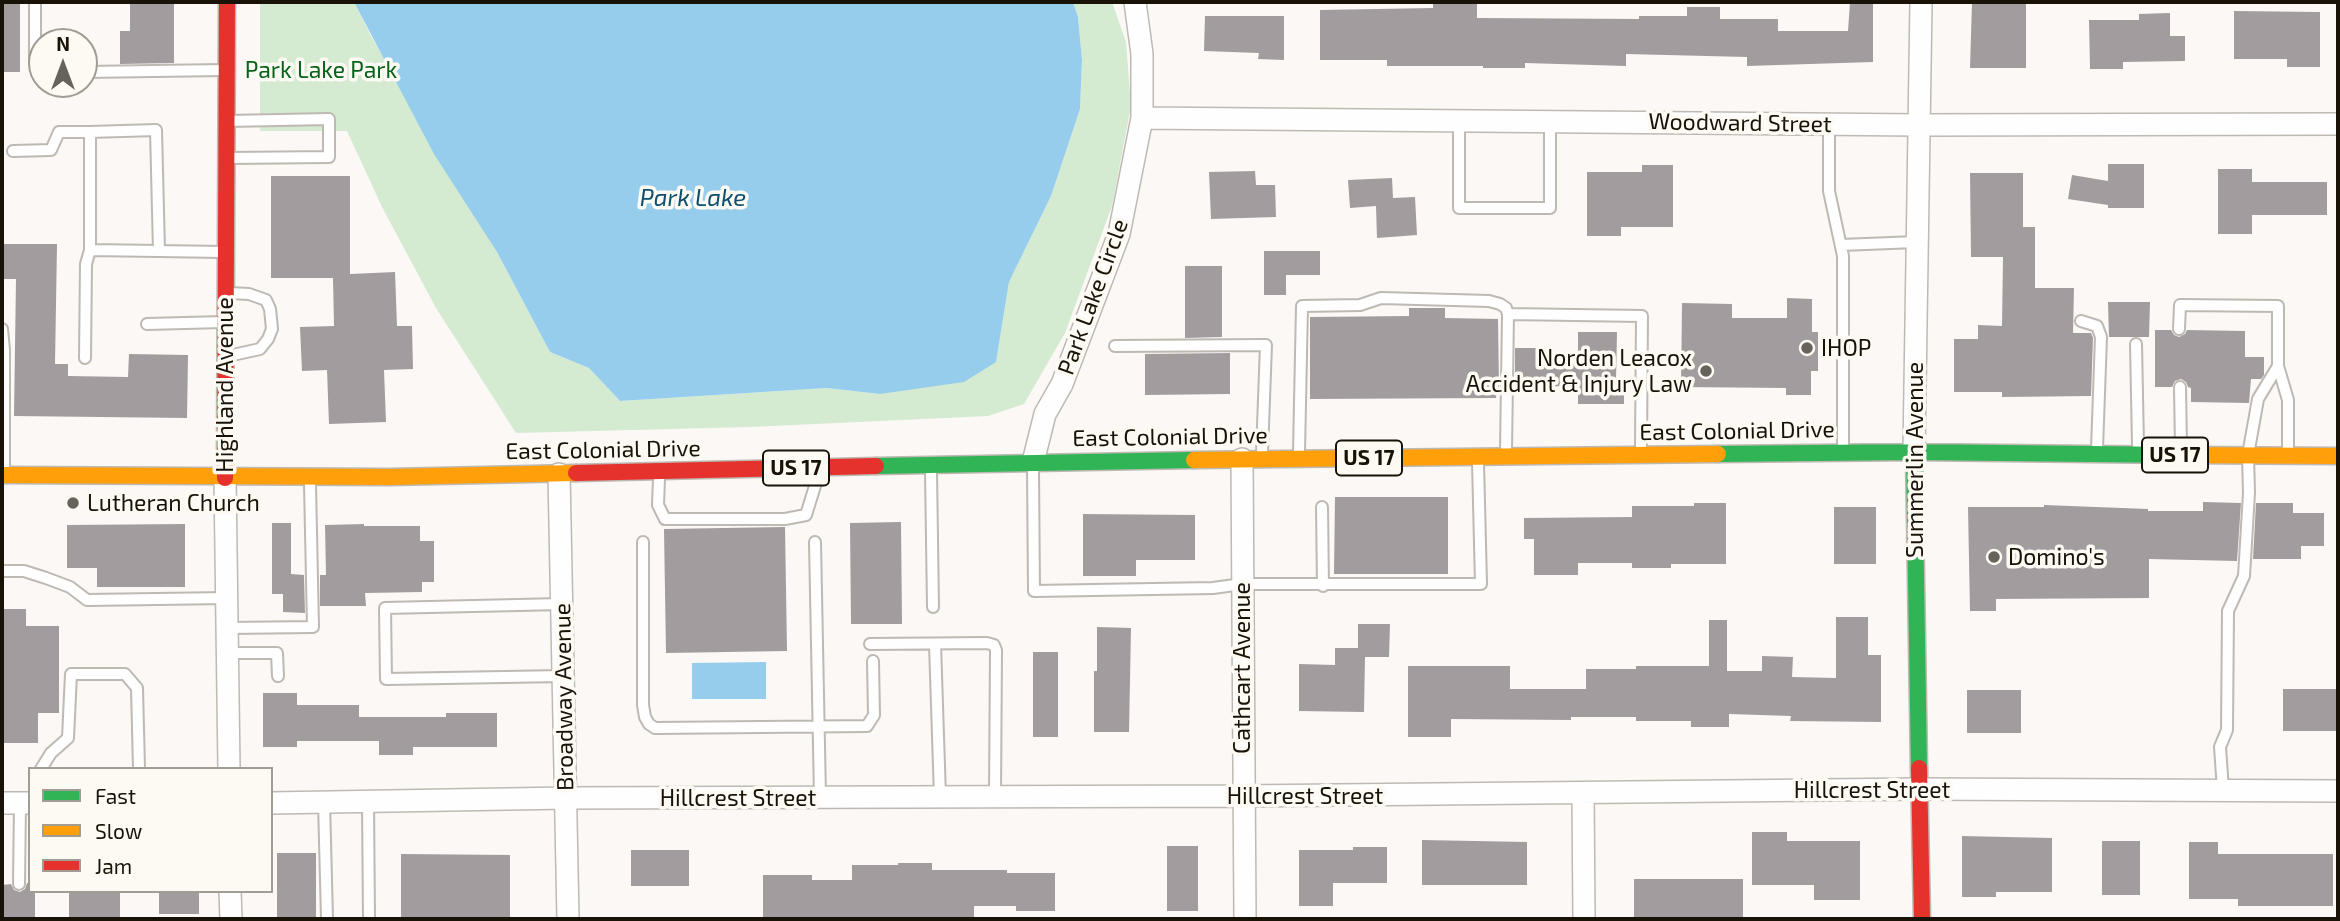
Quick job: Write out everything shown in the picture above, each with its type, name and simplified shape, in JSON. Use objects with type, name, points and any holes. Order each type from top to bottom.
[{"type":"main road","name":"Highland Avenue","points":[[225,478],[227,2]]},
{"type":"main road","name":"East Colonial Drive","points":[[3,475],[310,478],[1033,462],[1914,452],[2338,456]]},
{"type":"main road","name":"Summerlin Avenue","points":[[1914,452],[1922,919]]},
{"type":"street","name":"Park Lake Circle","points":[[1033,462],[1045,414],[1062,384],[1119,234],[1142,118],[1142,54],[1135,2]]},
{"type":"street","name":"Summerlin Avenue","points":[[1914,452],[1922,2]]},
{"type":"street","name":"Woodward Street","points":[[1142,118],[1919,125],[2338,124]]},
{"type":"street","name":"Cathcart Avenue","points":[[1245,919],[1242,584],[1252,459]]},
{"type":"street","name":"Broadway Avenue","points":[[559,474],[568,919]]},
{"type":"street","name":"Highland Avenue","points":[[225,478],[229,767]]},
{"type":"street","name":"Hillcrest Street","points":[[273,803],[567,798],[1242,796],[1920,789],[2338,791]]},
{"type":"street","points":[[1583,793],[1584,919]]},
{"type":"street","points":[[230,893],[231,919]]},
{"type":"lane","points":[[35,2],[35,28]]},
{"type":"lane","points":[[98,72],[226,70]]},
{"type":"lane","points":[[226,121],[329,119],[329,157],[226,158]]},
{"type":"lane","points":[[1459,120],[1459,208],[1550,208],[1550,121]]},
{"type":"lane","points":[[1829,124],[1829,191],[1843,270],[1843,453]]},
{"type":"lane","points":[[13,151],[51,150],[59,132],[156,130],[159,251]]},
{"type":"lane","points":[[85,358],[86,264],[90,250],[90,132]]},
{"type":"lane","points":[[1840,245],[1916,242]]},
{"type":"lane","points":[[90,250],[226,252]]},
{"type":"lane","points":[[226,293],[248,294],[266,300],[272,329],[260,349],[226,356]]},
{"type":"lane","points":[[1298,458],[1302,306],[1360,305],[1381,298],[1489,300],[1500,303],[1508,314],[1506,456]]},
{"type":"lane","points":[[2179,330],[2180,305],[2278,306],[2278,366],[2288,400],[2288,456]]},
{"type":"lane","points":[[1508,314],[1642,316],[1641,455]]},
{"type":"lane","points":[[2081,321],[2097,326],[2101,337],[2097,454]]},
{"type":"lane","points":[[147,324],[226,322]]},
{"type":"lane","points":[[2,329],[3,475]]},
{"type":"lane","points":[[2136,344],[2138,454]]},
{"type":"lane","points":[[1115,346],[1266,345],[1252,459]]},
{"type":"lane","points":[[2223,790],[2220,747],[2227,730],[2228,611],[2244,576],[2249,493],[2248,455],[2258,399],[2278,366]]},
{"type":"lane","points":[[2180,391],[2181,455]]},
{"type":"lane","points":[[1033,462],[1034,591],[1213,588],[1242,584],[1481,584],[1478,456]]},
{"type":"lane","points":[[931,464],[933,607]]},
{"type":"lane","points":[[659,471],[657,505],[665,519],[785,519],[806,515],[821,467]]},
{"type":"lane","points":[[227,628],[313,627],[310,478]]},
{"type":"lane","points":[[1322,507],[1323,586]]},
{"type":"lane","points":[[643,542],[643,705],[649,724],[655,728],[867,726],[873,720],[873,661]]},
{"type":"lane","points":[[815,542],[820,797]]},
{"type":"lane","points":[[2,571],[24,571],[46,578],[70,587],[87,600],[227,598]]},
{"type":"lane","points":[[562,604],[385,608],[386,679],[564,676]]},
{"type":"lane","points":[[870,644],[993,645],[996,650],[996,797]]},
{"type":"lane","points":[[935,644],[940,797]]},
{"type":"lane","points":[[228,653],[277,653],[278,676]]},
{"type":"lane","points":[[42,767],[51,753],[68,738],[71,674],[125,674],[137,688],[139,767]]},
{"type":"lane","points":[[324,802],[327,919]]},
{"type":"lane","points":[[368,802],[369,919]]},
{"type":"lane","points":[[17,803],[19,884]]},
{"type":"green space","name":"Park Lake Park","points":[[260,2],[354,2],[371,36],[497,252],[550,352],[589,368],[620,401],[827,388],[880,394],[996,362],[1009,282],[1051,196],[1080,109],[1082,60],[1078,17],[1073,2],[1112,2],[1126,42],[1131,106],[1112,206],[1065,333],[1024,404],[988,416],[750,427],[516,433],[436,308],[382,207],[347,131],[260,131]]},
{"type":"water","name":"Park Lake","points":[[354,2],[1073,2],[1078,17],[1082,60],[1080,109],[1051,196],[1009,282],[996,362],[964,382],[880,394],[827,388],[620,401],[589,368],[550,352],[497,252],[434,154]]},
{"type":"water","points":[[766,662],[766,699],[692,699],[692,663]]},
{"type":"building","points":[[2,2],[20,2],[20,72],[2,72]]},
{"type":"building","points":[[130,2],[174,2],[174,63],[120,64],[120,31],[130,31]]},
{"type":"building","points":[[1433,2],[1477,2],[1477,18],[1639,19],[1639,16],[1687,16],[1687,7],[1720,7],[1720,19],[1778,19],[1778,31],[1848,31],[1850,2],[1873,2],[1873,62],[1747,66],[1747,57],[1626,54],[1626,66],[1525,63],[1525,68],[1483,68],[1387,66],[1387,60],[1320,60],[1320,10],[1433,8]]},
{"type":"building","points":[[1972,2],[2026,2],[2026,68],[1970,68]]},
{"type":"building","points":[[2234,11],[2320,12],[2320,67],[2287,67],[2287,59],[2234,59]]},
{"type":"building","points":[[2170,13],[2170,36],[2185,36],[2185,61],[2123,62],[2123,69],[2090,69],[2089,20],[2139,20],[2139,14]]},
{"type":"building","points":[[1205,16],[1284,16],[1284,60],[1258,59],[1259,53],[1204,51]]},
{"type":"building","points":[[2108,164],[2144,164],[2144,208],[2108,208],[2108,205],[2068,199],[2072,175],[2108,181]]},
{"type":"building","points":[[1642,165],[1673,165],[1673,227],[1621,227],[1621,236],[1587,236],[1587,172],[1642,172]]},
{"type":"building","points":[[2218,169],[2252,169],[2252,182],[2327,182],[2327,215],[2252,215],[2252,234],[2218,234]]},
{"type":"building","points":[[1255,171],[1256,185],[1275,185],[1276,217],[1211,219],[1209,172]]},
{"type":"building","points":[[1970,173],[2023,173],[2023,227],[2035,227],[2035,288],[2074,288],[2073,333],[2091,333],[2093,338],[2091,396],[2002,397],[2002,392],[1954,392],[1954,339],[1978,339],[1978,325],[2002,326],[2003,257],[1971,257]]},
{"type":"building","points":[[271,176],[350,176],[350,274],[395,272],[397,326],[412,326],[413,369],[384,370],[386,422],[329,424],[327,370],[302,371],[300,327],[334,326],[333,278],[271,278]]},
{"type":"building","points":[[1392,178],[1393,198],[1415,197],[1417,235],[1377,238],[1376,206],[1350,208],[1348,180]]},
{"type":"building","points":[[2,244],[57,244],[55,364],[68,364],[68,376],[128,377],[129,354],[188,355],[187,418],[14,416],[16,279],[2,279]]},
{"type":"building","points":[[1264,251],[1320,251],[1320,275],[1286,275],[1286,295],[1264,295]]},
{"type":"building","points":[[1185,266],[1222,266],[1222,337],[1185,338]]},
{"type":"building","points":[[1787,298],[1812,299],[1812,332],[1818,332],[1818,371],[1811,371],[1811,395],[1786,395],[1786,388],[1681,387],[1682,303],[1732,304],[1732,318],[1787,318]]},
{"type":"building","points":[[2108,302],[2150,302],[2149,337],[2109,337]]},
{"type":"building","points":[[1409,308],[1445,308],[1445,318],[1498,319],[1499,387],[1496,398],[1310,399],[1310,317],[1409,316]]},
{"type":"building","points":[[2155,330],[2171,330],[2179,337],[2187,330],[2245,331],[2245,357],[2264,357],[2264,375],[2261,379],[2251,379],[2249,403],[2191,402],[2191,388],[2181,379],[2175,381],[2172,387],[2155,387]]},
{"type":"building","points":[[1578,332],[1617,332],[1616,380],[1624,380],[1624,404],[1578,404],[1578,386],[1515,387],[1515,348],[1537,348],[1537,354],[1578,354]]},
{"type":"building","points":[[1230,353],[1230,394],[1145,395],[1145,354]]},
{"type":"building","points":[[1335,497],[1448,497],[1448,574],[1334,574]]},
{"type":"building","points":[[2203,502],[2241,503],[2237,561],[2149,559],[2149,598],[1996,599],[1996,611],[1970,611],[1968,507],[2044,505],[2203,511]]},
{"type":"building","points":[[1694,503],[1726,503],[1726,564],[1671,564],[1671,568],[1632,568],[1632,563],[1578,563],[1578,575],[1534,575],[1534,539],[1524,539],[1524,518],[1632,517],[1632,506],[1694,506]]},
{"type":"building","points":[[2256,503],[2293,503],[2293,513],[2324,513],[2324,546],[2301,546],[2301,559],[2253,559]]},
{"type":"building","points":[[1834,507],[1876,507],[1876,564],[1834,564]]},
{"type":"building","points":[[1083,514],[1195,515],[1195,560],[1136,560],[1136,576],[1083,576]]},
{"type":"building","points":[[901,522],[902,624],[851,624],[850,523]]},
{"type":"building","points":[[272,523],[291,523],[291,574],[304,575],[305,613],[283,612],[283,594],[272,594]]},
{"type":"building","points":[[185,524],[185,587],[97,587],[97,568],[67,568],[67,525]]},
{"type":"building","points":[[325,525],[420,526],[420,541],[434,541],[434,582],[422,582],[422,592],[365,593],[366,606],[320,606],[320,575],[326,575]]},
{"type":"building","points":[[785,527],[787,651],[666,653],[664,529]]},
{"type":"building","points":[[2,609],[26,609],[26,626],[59,626],[59,713],[38,713],[38,743],[2,743]]},
{"type":"building","points":[[1836,617],[1868,617],[1868,655],[1881,655],[1881,722],[1790,721],[1791,716],[1729,714],[1729,727],[1691,727],[1691,721],[1636,721],[1636,717],[1571,717],[1571,720],[1451,719],[1451,737],[1408,737],[1408,666],[1510,666],[1510,689],[1586,689],[1586,669],[1709,666],[1709,620],[1727,620],[1727,671],[1762,671],[1762,656],[1793,657],[1792,677],[1836,678]]},
{"type":"building","points":[[1358,624],[1390,624],[1389,657],[1365,657],[1364,712],[1299,711],[1299,664],[1335,665],[1335,648],[1358,648]]},
{"type":"building","points":[[1097,627],[1131,628],[1129,732],[1094,732]]},
{"type":"building","points":[[1033,652],[1058,652],[1058,737],[1033,737]]},
{"type":"building","points":[[2283,689],[2337,689],[2337,731],[2283,731]]},
{"type":"building","points":[[1967,690],[2021,690],[2021,733],[1967,733]]},
{"type":"building","points":[[263,693],[297,693],[297,705],[359,705],[359,717],[446,717],[446,713],[497,713],[497,747],[413,747],[413,755],[379,755],[379,741],[297,741],[297,747],[263,747]]},
{"type":"building","points":[[1752,832],[1787,832],[1787,841],[1860,841],[1860,900],[1814,900],[1814,885],[1752,885]]},
{"type":"building","points":[[1962,836],[2052,838],[2052,892],[1996,892],[1996,897],[1962,897]]},
{"type":"building","points":[[1422,840],[1527,842],[1527,885],[1422,885]]},
{"type":"building","points":[[2102,841],[2140,841],[2140,895],[2102,895]]},
{"type":"building","points":[[2189,842],[2218,842],[2218,854],[2333,854],[2333,906],[2238,906],[2238,899],[2189,899]]},
{"type":"building","points":[[1167,846],[1198,846],[1198,911],[1167,911]]},
{"type":"building","points":[[1353,847],[1387,847],[1387,883],[1333,883],[1333,906],[1299,906],[1299,850],[1353,850]]},
{"type":"building","points":[[631,850],[689,850],[689,886],[631,886]]},
{"type":"building","points":[[277,853],[316,853],[316,919],[277,919]]},
{"type":"building","points":[[401,854],[510,855],[510,919],[401,919]]},
{"type":"building","points":[[932,863],[932,870],[1055,873],[1055,911],[1016,911],[1016,906],[974,906],[974,919],[763,919],[763,875],[812,875],[812,880],[852,880],[852,865]]},
{"type":"building","points":[[1634,879],[1743,879],[1743,919],[1634,919]]},
{"type":"building","points":[[28,883],[28,893],[35,893],[35,919],[2,919],[2,885],[11,884],[14,890],[20,892]]},
{"type":"building","points":[[69,893],[120,893],[120,919],[69,919]]},
{"type":"building","points":[[159,893],[199,893],[199,914],[159,914]]},
{"type":"traffic: fast","points":[[1914,452],[1919,768]]},
{"type":"traffic: fast","points":[[1718,454],[1914,452],[2180,455]]},
{"type":"traffic: fast","points":[[876,466],[1194,460]]},
{"type":"traffic: slow","points":[[1194,460],[1718,454]]},
{"type":"traffic: slow","points":[[2180,455],[2338,456]]},
{"type":"traffic: slow","points":[[2,475],[390,477],[576,473]]},
{"type":"traffic: jam","points":[[225,478],[227,2]]},
{"type":"traffic: jam","points":[[576,473],[876,466]]},
{"type":"traffic: jam","points":[[1919,768],[1922,919]]},
{"type":"place","name":"IHOP","points":[[1807,348]]},
{"type":"place","name":"Norden Leacox Accident & Injury Law","points":[[1706,371]]},
{"type":"place","name":"Lutheran Church","points":[[73,503]]},
{"type":"place","name":"Domino's","points":[[1994,557]]}]
